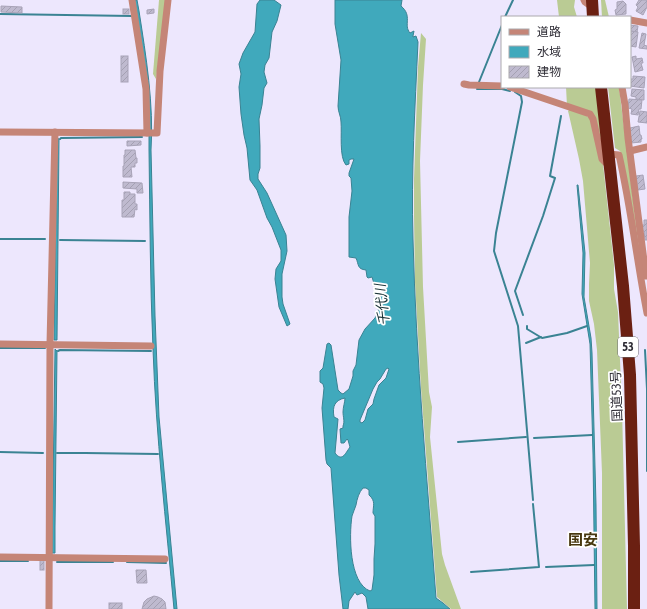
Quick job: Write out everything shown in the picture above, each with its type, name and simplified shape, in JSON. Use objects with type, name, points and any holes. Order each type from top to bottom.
[{"type":"highway","name":"国道53号","points":[[601,88],[623,286],[630,375],[634,609]]},
{"type":"street","points":[[132,0],[146,89],[147,133]]},
{"type":"street","points":[[0,132],[157,133],[160,71],[168,0]]},
{"type":"street","points":[[631,20],[647,23]]},
{"type":"street","points":[[464,84],[501,86]]},
{"type":"street","points":[[514,88],[533,96],[590,114],[593,119],[602,159],[609,160],[619,155],[631,217],[645,276]]},
{"type":"street","points":[[622,88],[645,276],[647,313]]},
{"type":"street","points":[[49,609],[50,344],[55,132]]},
{"type":"street","points":[[630,151],[647,147]]},
{"type":"street","points":[[0,344],[151,346]]},
{"type":"street","points":[[0,557],[165,560]]},
{"type":"green space","points":[[159,0],[166,0],[156,79],[153,74]]},
{"type":"green space","points":[[557,0],[575,0],[574,7],[577,16],[559,16]]},
{"type":"green space","points":[[601,0],[605,0],[609,16],[602,16]]},
{"type":"green space","points":[[421,33],[426,39],[420,161],[423,287],[429,392],[432,407],[430,437],[442,554],[461,609],[451,609],[437,597],[421,388],[415,282],[414,179],[418,67]]},
{"type":"green space","points":[[566,88],[596,88],[602,143],[594,117],[567,106]]},
{"type":"green space","points":[[608,88],[619,88],[642,272],[622,156],[620,151],[615,148]]},
{"type":"green space","points":[[570,109],[578,111],[590,118],[603,164],[614,265],[614,289],[618,312],[627,609],[602,609],[602,473],[597,350],[594,324],[589,301],[590,263],[583,181],[568,111]]},
{"type":"water","points":[[134,0],[137,0],[139,11],[147,63],[150,98],[159,417],[177,609],[174,609],[156,414],[151,299],[149,127]]},
{"type":"water","points":[[260,0],[274,0],[281,5],[277,21],[272,32],[269,58],[265,65],[264,72],[267,83],[264,88],[259,119],[260,168],[258,179],[267,193],[286,235],[287,251],[282,274],[282,297],[290,324],[287,326],[279,307],[275,279],[276,269],[281,261],[281,250],[257,190],[250,180],[247,148],[241,114],[239,87],[241,74],[239,64],[243,53],[255,32],[257,4]]},
{"type":"water","name":"千代川","points":[[335,0],[402,0],[401,6],[406,13],[408,30],[410,33],[414,31],[413,37],[416,36],[418,42],[413,190],[414,284],[422,418],[436,598],[450,609],[368,609],[366,597],[362,593],[357,595],[355,592],[349,601],[348,609],[343,609],[331,468],[327,464],[326,460],[322,408],[324,388],[323,384],[320,382],[320,371],[323,368],[327,344],[329,343],[331,345],[338,390],[343,394],[349,389],[356,365],[359,340],[365,329],[375,318],[378,312],[380,298],[372,277],[367,277],[366,270],[360,268],[356,258],[349,257],[349,217],[352,191],[349,173],[354,159],[349,160],[349,164],[346,165],[342,156],[341,120],[338,110],[341,60],[335,24]],"holes":[[[388,368],[386,378],[379,385],[373,404],[368,409],[365,420],[362,423],[360,420],[373,389]],[[345,398],[343,428],[340,429],[341,443],[344,443],[347,439],[350,447],[342,457],[337,456],[335,453],[338,419],[334,417],[333,410],[335,404],[339,400]],[[363,488],[369,490],[369,495],[373,501],[373,513],[375,516],[374,575],[372,590],[370,591],[363,586],[358,579],[354,569],[351,546],[352,516],[358,496]]]},
{"type":"water","points":[[57,138],[59,139],[57,340],[54,340]]},
{"type":"water","points":[[577,185],[585,253],[584,297],[592,353],[597,609],[595,609],[590,344],[582,294],[583,253]]},
{"type":"water","points":[[55,349],[57,351],[55,553],[52,553]]},
{"type":"building","points":[[639,0],[647,0],[647,7],[643,15],[636,11],[638,7],[636,5]]},
{"type":"building","points":[[623,1],[626,4],[626,14],[616,15],[615,10],[617,9],[617,2]]},
{"type":"building","points":[[1,6],[22,7],[22,13],[1,12]]},
{"type":"building","points":[[123,9],[129,9],[129,14],[123,14]]},
{"type":"building","points":[[154,9],[154,13],[147,14],[147,10]]},
{"type":"building","points":[[631,25],[638,26],[637,32],[631,31]]},
{"type":"building","points":[[631,31],[638,32],[636,47],[631,46]]},
{"type":"building","points":[[642,33],[646,34],[644,45],[647,46],[647,49],[639,48]]},
{"type":"building","points":[[121,56],[128,56],[128,82],[121,82]]},
{"type":"building","points":[[636,56],[636,59],[642,58],[643,63],[641,63],[643,70],[635,72],[632,57]]},
{"type":"building","points":[[633,76],[645,77],[644,88],[631,86],[631,79],[633,79]]},
{"type":"building","points":[[632,89],[644,90],[644,100],[636,99],[636,97],[631,96]]},
{"type":"building","points":[[629,99],[642,100],[641,109],[639,109],[638,115],[631,114],[632,109],[628,108]]},
{"type":"building","points":[[640,111],[647,112],[647,123],[638,122]]},
{"type":"building","points":[[639,126],[642,139],[641,142],[631,143],[630,128]]},
{"type":"building","points":[[127,141],[141,141],[141,145],[127,146]]},
{"type":"building","points":[[125,150],[135,150],[137,163],[135,163],[135,167],[131,167],[132,177],[123,177]]},
{"type":"building","points":[[643,175],[645,189],[638,190],[636,176]]},
{"type":"building","points":[[123,182],[142,183],[143,193],[137,193],[137,189],[123,188]]},
{"type":"building","points":[[124,192],[135,194],[135,204],[137,204],[137,210],[135,209],[134,217],[122,217],[122,200],[124,200]]},
{"type":"building","points":[[644,220],[647,220],[647,240],[645,240],[644,231],[642,231]]},
{"type":"building","points":[[40,560],[44,560],[44,570],[40,570]]},
{"type":"building","points":[[136,570],[146,570],[147,583],[137,583]]},
{"type":"building","points":[[154,596],[165,602],[166,609],[142,609],[144,602]]},
{"type":"building","points":[[109,603],[122,603],[122,609],[109,609]]},
{"type":"waterway","points":[[505,16],[513,0]]},
{"type":"waterway","points":[[0,14],[132,16]]},
{"type":"waterway","points":[[479,82],[501,27]]},
{"type":"waterway","points":[[477,89],[502,89],[510,91]]},
{"type":"waterway","points":[[515,92],[521,96],[522,102],[496,233],[494,251],[518,326],[533,500]]},
{"type":"waterway","points":[[523,315],[515,291],[543,216],[555,178],[550,176],[561,116]]},
{"type":"waterway","points":[[60,139],[142,137]]},
{"type":"waterway","points":[[0,239],[45,239]]},
{"type":"waterway","points":[[60,240],[145,241]]},
{"type":"waterway","points":[[527,326],[527,329],[542,338],[567,333],[587,326]]},
{"type":"waterway","points":[[526,343],[541,337]]},
{"type":"waterway","points":[[0,348],[45,348]]},
{"type":"waterway","points":[[645,350],[647,389],[647,471]]},
{"type":"waterway","points":[[58,351],[151,351]]},
{"type":"waterway","points":[[534,438],[592,435]]},
{"type":"waterway","points":[[458,442],[526,437]]},
{"type":"waterway","points":[[0,452],[43,453]]},
{"type":"waterway","points":[[57,453],[158,454]]},
{"type":"waterway","points":[[471,572],[539,567],[533,504]]},
{"type":"waterway","points":[[0,561],[28,561]]},
{"type":"waterway","points":[[57,562],[113,562]]},
{"type":"waterway","points":[[127,562],[166,563]]},
{"type":"waterway","points":[[546,567],[594,565]]},
{"type":"district","name":"国安","points":[[583,540]]}]
